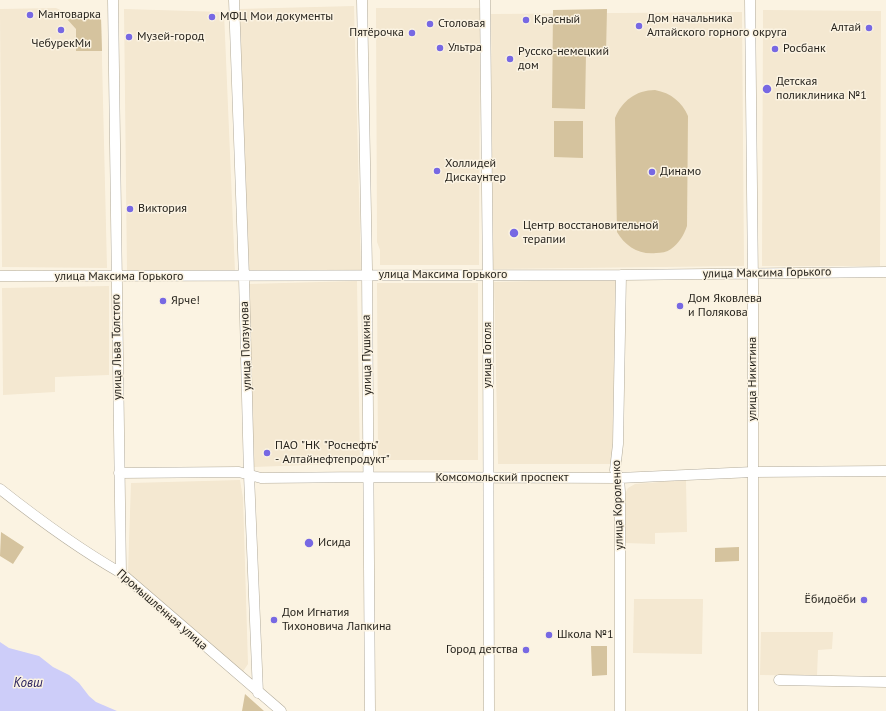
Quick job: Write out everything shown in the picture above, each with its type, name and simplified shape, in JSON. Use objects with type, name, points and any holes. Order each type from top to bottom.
[{"type":"street","name":"улица Льва Толстого","points":[[113,0],[121,573]]},
{"type":"street","name":"улица Ползунова","points":[[234,0],[258,693]]},
{"type":"street","name":"улица Пушкина","points":[[362,0],[367,276],[370,711]]},
{"type":"street","name":"улица Гоголя","points":[[485,0],[488,275],[489,711]]},
{"type":"street","name":"улица Никитина","points":[[750,0],[753,711]]},
{"type":"street","name":"улица Максима Горького","points":[[0,276],[244,277],[886,272]]},
{"type":"street","name":"улица Короленко","points":[[620,275],[618,444],[615,470],[619,478],[620,492],[620,711]]},
{"type":"street","name":"Комсомольский проспект","points":[[119,473],[239,472],[261,478],[619,478],[753,472],[886,471]]},
{"type":"street","name":"Промышленная улица","points":[[0,489],[67,539],[121,573],[258,693],[281,711]]},
{"type":"street","points":[[779,680],[886,682]]},
{"type":"shaded area","points":[[354,6],[361,271],[245,274],[238,9]]},
{"type":"shaded area","points":[[56,8],[67,13],[95,12],[101,17],[107,268],[2,267],[0,9]]},
{"type":"shaded area","points":[[376,8],[480,8],[479,265],[380,265],[380,250],[377,242]]},
{"type":"shaded area","points":[[124,9],[224,12],[235,272],[127,272]]},
{"type":"shaded area","points":[[607,9],[606,54],[586,54],[585,109],[552,108],[553,10]]},
{"type":"shaded area","points":[[763,10],[881,11],[880,266],[762,266]]},
{"type":"shaded area","points":[[95,12],[101,17],[102,51],[76,51],[76,29],[67,19],[67,13]]},
{"type":"shaded area","points":[[742,12],[744,266],[493,269],[491,14]]},
{"type":"shaded area","name":"Динамо","points":[[655,90],[666,93],[679,102],[683,106],[688,116],[687,226],[681,239],[668,251],[662,253],[644,253],[628,245],[617,232],[615,118],[622,106],[630,98],[642,92]]},
{"type":"shaded area","points":[[554,121],[583,121],[583,158],[554,157]]},
{"type":"shaded area","points":[[616,279],[612,464],[498,464],[494,282]]},
{"type":"shaded area","points":[[357,281],[360,463],[254,467],[248,284]]},
{"type":"shaded area","points":[[377,283],[478,283],[478,460],[378,460]]},
{"type":"shaded area","points":[[109,286],[109,375],[55,377],[55,392],[3,395],[2,288]]},
{"type":"shaded area","points":[[240,480],[243,498],[248,664],[240,676],[128,572],[131,483]]},
{"type":"shaded area","points":[[686,480],[687,532],[655,533],[655,544],[625,543],[624,496],[628,488],[635,484]]},
{"type":"shaded area","points":[[1,532],[24,547],[13,564],[0,556]]},
{"type":"shaded area","points":[[739,547],[739,561],[715,562],[715,548]]},
{"type":"shaded area","points":[[634,599],[703,599],[702,654],[633,653]]},
{"type":"shaded area","points":[[761,632],[833,632],[832,649],[818,650],[817,676],[760,675]]},
{"type":"shaded area","points":[[591,646],[607,646],[607,675],[592,676]]},
{"type":"shaded area","points":[[245,694],[264,711],[242,711]]},
{"type":"water","name":"Ковш","points":[[0,642],[9,648],[39,656],[53,667],[69,675],[79,683],[89,696],[96,702],[117,711],[0,711]]},
{"type":"place","name":"Мантоварка","points":[[30,15]]},
{"type":"place","name":"МФЦ Мои документы","points":[[212,17]]},
{"type":"place","name":"Красный","points":[[526,20]]},
{"type":"place","name":"Столовая","points":[[430,24]]},
{"type":"place","name":"Дом начальника Алтайского горного округа","points":[[639,26]]},
{"type":"place","name":"Алтай","points":[[869,28]]},
{"type":"place","name":"ЧебурекМи","points":[[61,30]]},
{"type":"place","name":"Пятёрочка","points":[[412,33]]},
{"type":"place","name":"Музей-город","points":[[129,37]]},
{"type":"place","name":"Ультра","points":[[440,48]]},
{"type":"place","name":"Росбанк","points":[[775,49]]},
{"type":"place","name":"Русско-немецкий дом","points":[[510,59]]},
{"type":"place","name":"Детская поликлиника №1","points":[[767,89]]},
{"type":"place","name":"Холлидей Дискаунтер","points":[[437,171]]},
{"type":"place","name":"Динамо","points":[[652,172]]},
{"type":"place","name":"Виктория","points":[[130,209]]},
{"type":"place","name":"Центр восстановительной терапии","points":[[514,233]]},
{"type":"place","name":"Ярче!","points":[[163,301]]},
{"type":"place","name":"Дом Яковлева и Полякова","points":[[680,306]]},
{"type":"place","name":"ПАО \"НК \"Роснефть\" - Алтайнефтепродукт\"","points":[[267,453]]},
{"type":"place","name":"Исида","points":[[309,543]]},
{"type":"place","name":"Ёбидоёби","points":[[864,600]]},
{"type":"place","name":"Дом Игнатия Тихоновича Лапкина","points":[[274,620]]},
{"type":"place","name":"Школа №1","points":[[549,635]]},
{"type":"place","name":"Город детства","points":[[526,650]]}]
